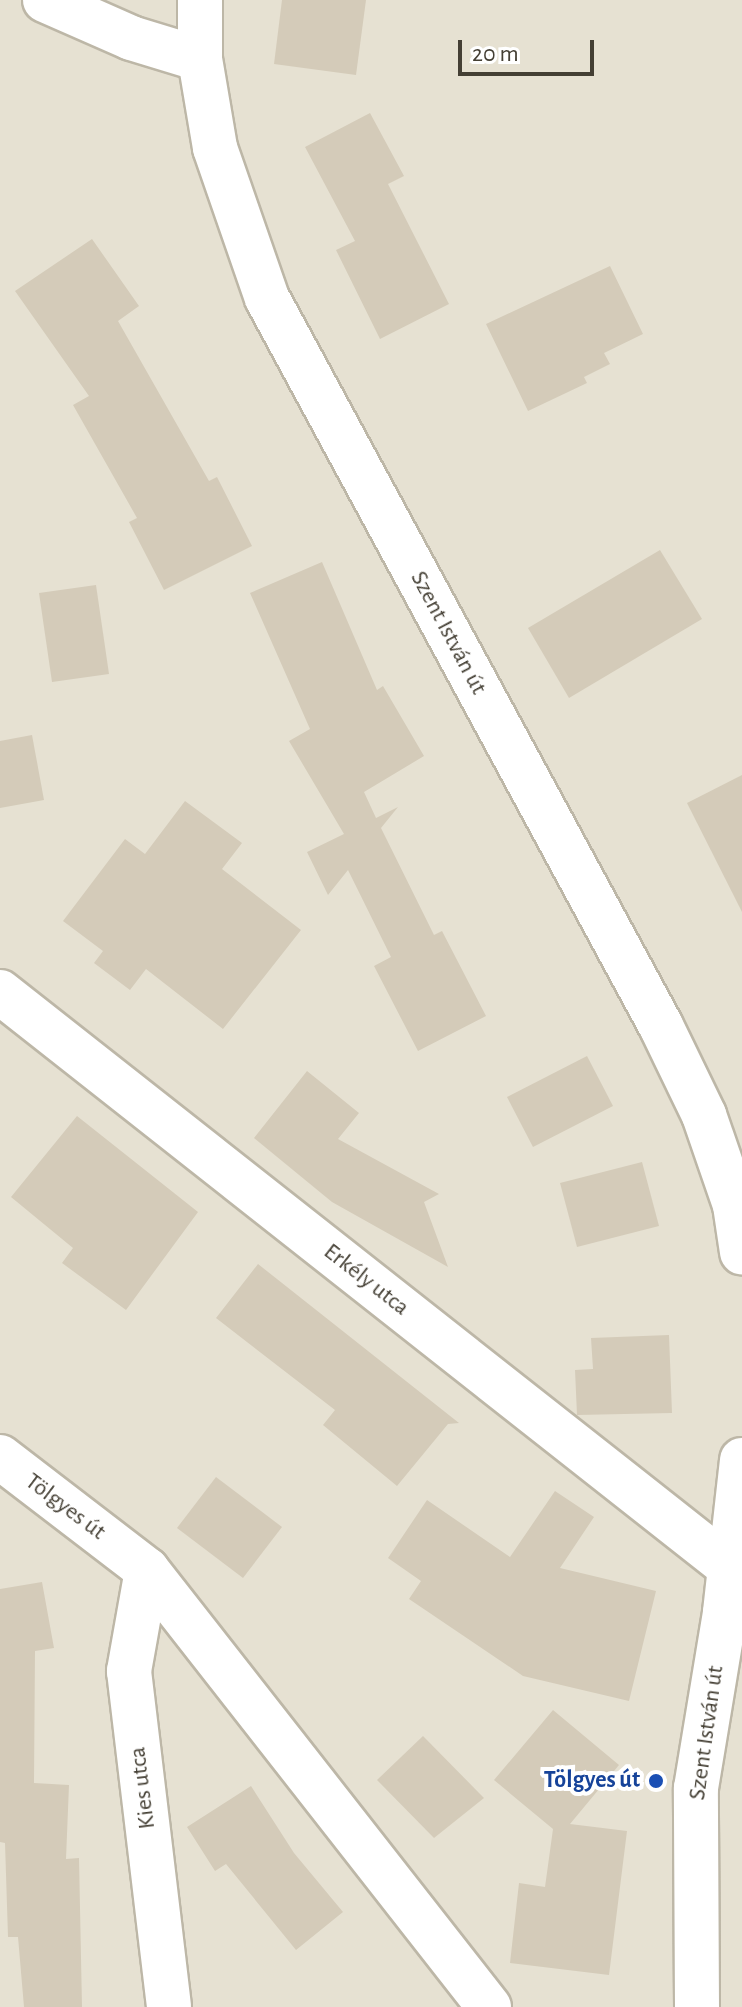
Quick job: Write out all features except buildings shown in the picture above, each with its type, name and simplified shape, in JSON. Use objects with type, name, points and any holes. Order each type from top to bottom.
[{"type":"street","points":[[45,0],[131,38],[200,59]]},
{"type":"street","name":"Szent István út","points":[[200,0],[200,59],[215,148],[267,298],[661,1026],[704,1115],[735,1205],[742,1252]]},
{"type":"street","name":"Erkély utca","points":[[0,992],[731,1568]]},
{"type":"street","name":"Tölgyes út","points":[[0,1457],[147,1570],[489,2007]]},
{"type":"street","name":"Szent István út","points":[[697,2007],[696,1788],[734,1613],[731,1568],[742,1460]]},
{"type":"street","name":"Kies utca","points":[[147,1570],[129,1671],[169,2007]]},
{"type":"shaded area","points":[[0,0],[742,0],[742,2007],[0,2007]]},
{"type":"place","name":"Tölgyes út","points":[[656,1781]]}]
